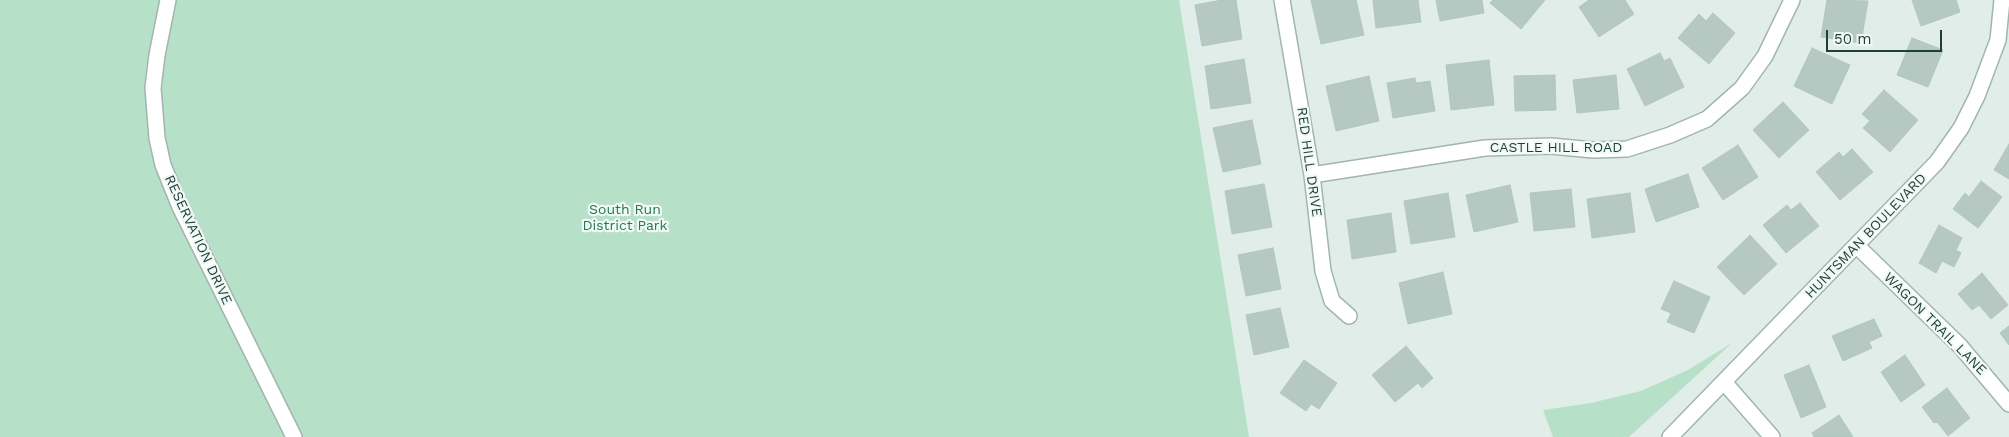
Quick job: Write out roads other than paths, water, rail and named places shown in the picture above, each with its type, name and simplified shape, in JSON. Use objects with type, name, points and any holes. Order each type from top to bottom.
[{"type":"street","name":"RESERVATION DRIVE","points":[[168,0],[157,55],[153,88],[157,138],[163,165],[180,207],[294,437]]},
{"type":"street","name":"RED HILL DRIVE","points":[[1282,0],[1312,175],[1323,271],[1332,301],[1349,316]]},
{"type":"street","name":"CASTLE HILL ROAD","points":[[1312,175],[1494,148],[1550,146],[1594,150],[1627,149],[1670,135],[1707,119],[1742,88],[1765,56],[1792,0]]},
{"type":"street","name":"HUNTSMAN BOULEVARD","points":[[1670,437],[1927,173],[1961,128],[1977,96],[1998,40],[2002,0]]},
{"type":"street","name":"WAGON TRAIL LANE","points":[[1857,246],[1960,346],[2009,404]]},
{"type":"street","points":[[1724,382],[1772,437]]},
{"type":"park label","name":"South Run District Park","points":[[625,218]]}]
